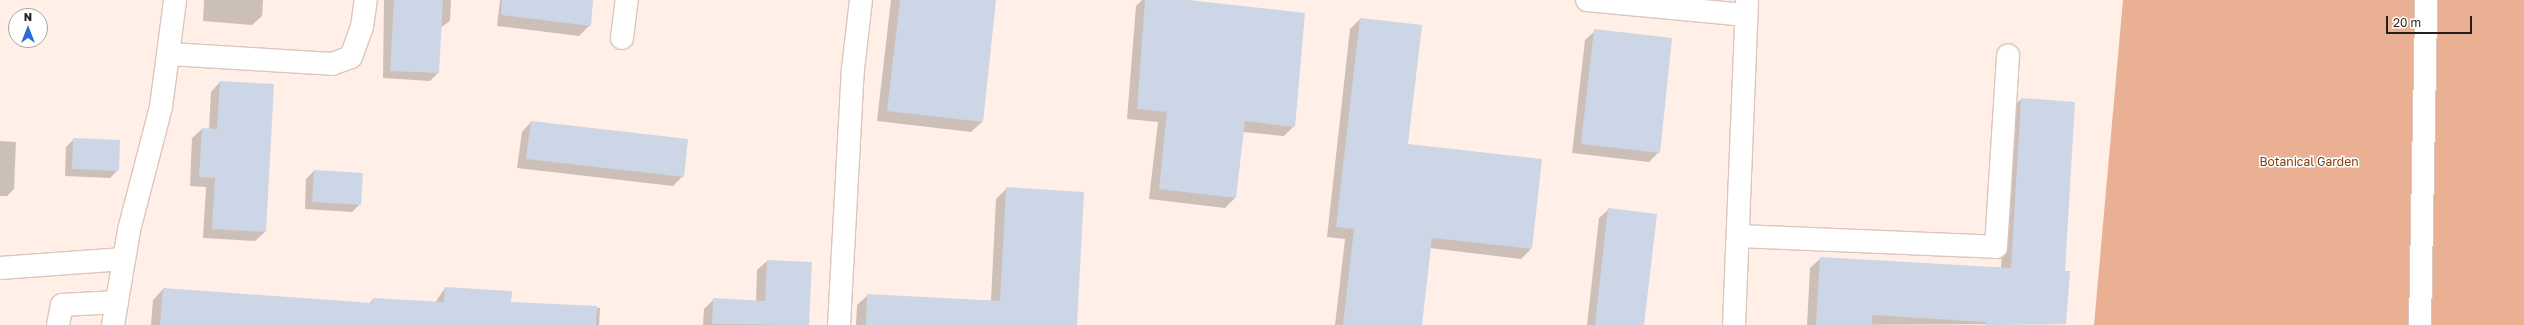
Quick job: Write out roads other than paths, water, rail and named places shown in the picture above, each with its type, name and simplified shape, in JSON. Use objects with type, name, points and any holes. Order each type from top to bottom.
[{"type":"street","points":[[113,325],[124,259],[161,107],[170,54],[175,0]]},
{"type":"street","points":[[170,54],[332,64],[351,57],[362,27],[366,0]]},
{"type":"street","points":[[622,38],[627,0]]},
{"type":"street","points":[[839,325],[853,69],[861,0]]},
{"type":"street","points":[[1587,0],[1746,7],[1734,325]]},
{"type":"street","points":[[2420,325],[2426,0]]},
{"type":"street","points":[[1738,236],[1996,247],[2008,55]]},
{"type":"street","points":[[0,268],[124,259]]},
{"type":"street","points":[[58,325],[62,305],[117,302]]},
{"type":"park label","name":"Botanical Garden","points":[[2309,162]]}]
